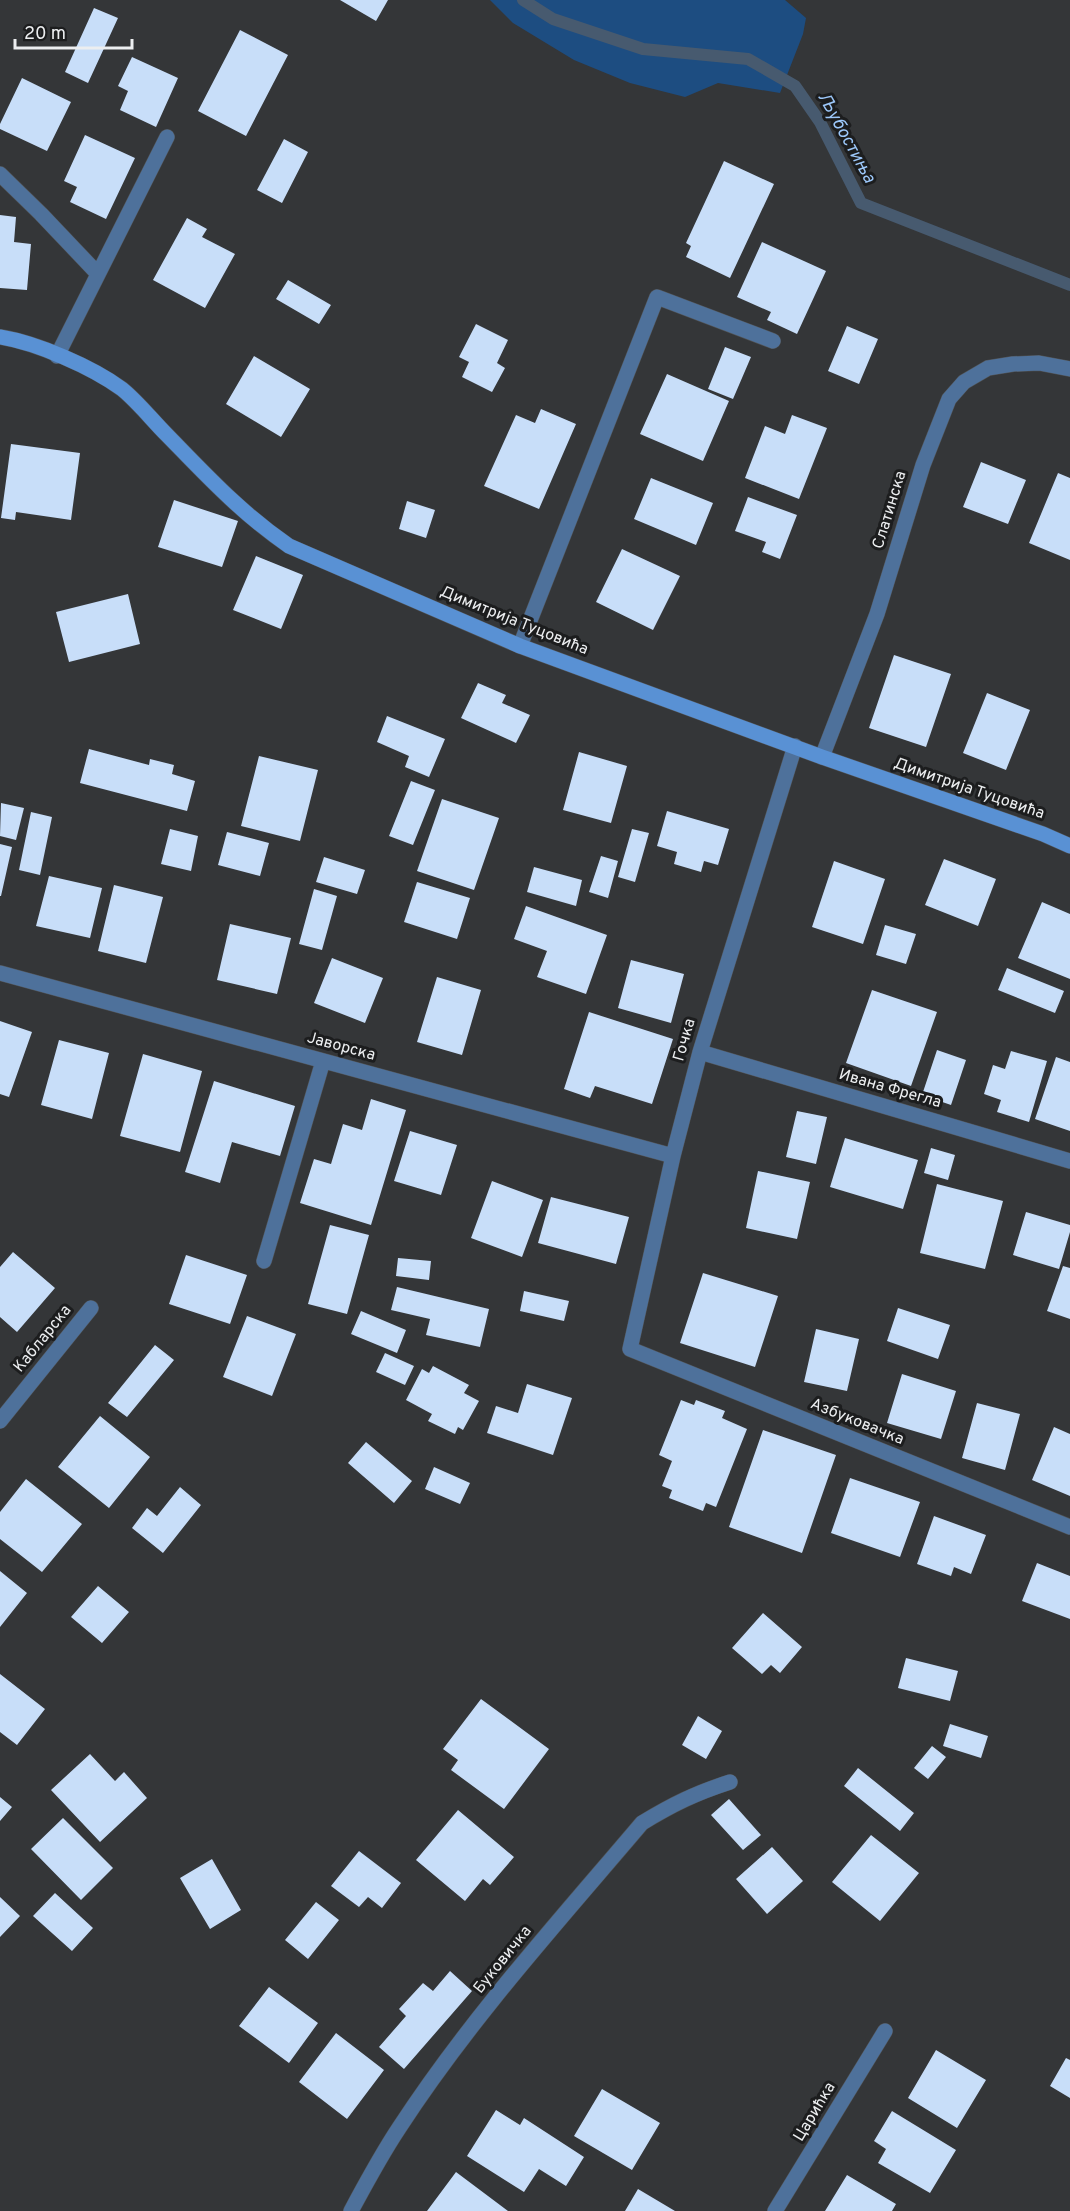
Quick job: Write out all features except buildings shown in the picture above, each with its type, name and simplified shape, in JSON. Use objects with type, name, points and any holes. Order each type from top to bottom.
[{"type":"street","points":[[57,356],[167,137]]},
{"type":"street","points":[[0,174],[98,274]]},
{"type":"street","points":[[520,646],[657,297],[773,341]]},
{"type":"street","name":"Димитрија Туцовића","points":[[0,337],[17,340],[90,368],[123,390],[230,499],[257,524],[289,546],[520,646],[822,757],[1043,834],[1070,846]]},
{"type":"street","name":"Слатинска","points":[[822,757],[877,614],[923,465],[949,399],[964,382],[988,368],[1013,363],[1040,363],[1070,369]]},
{"type":"street","name":"Гочка","points":[[630,1349],[673,1156],[700,1052],[795,746]]},
{"type":"street","name":"Јаворска","points":[[0,973],[673,1156]]},
{"type":"street","name":"Ивана Фрегла","points":[[700,1052],[1070,1161]]},
{"type":"street","points":[[264,1261],[323,1061]]},
{"type":"street","name":"Кабларска","points":[[0,1421],[91,1308]]},
{"type":"street","name":"Азбуковачка","points":[[630,1349],[1070,1527]]},
{"type":"street","name":"Буковичка","points":[[351,2211],[399,2128],[502,1989],[642,1823],[693,1794],[730,1782]]},
{"type":"street","name":"Царићка","points":[[775,2211],[885,2031]]},
{"type":"shaded area","points":[[490,0],[785,0],[806,18],[803,34],[780,93],[718,83],[685,97],[630,83],[574,60],[513,23]]},
{"type":"waterway","name":"Љубостиња","points":[[523,0],[553,19],[643,49],[748,59],[795,86],[820,122],[861,203],[1070,285]]}]
